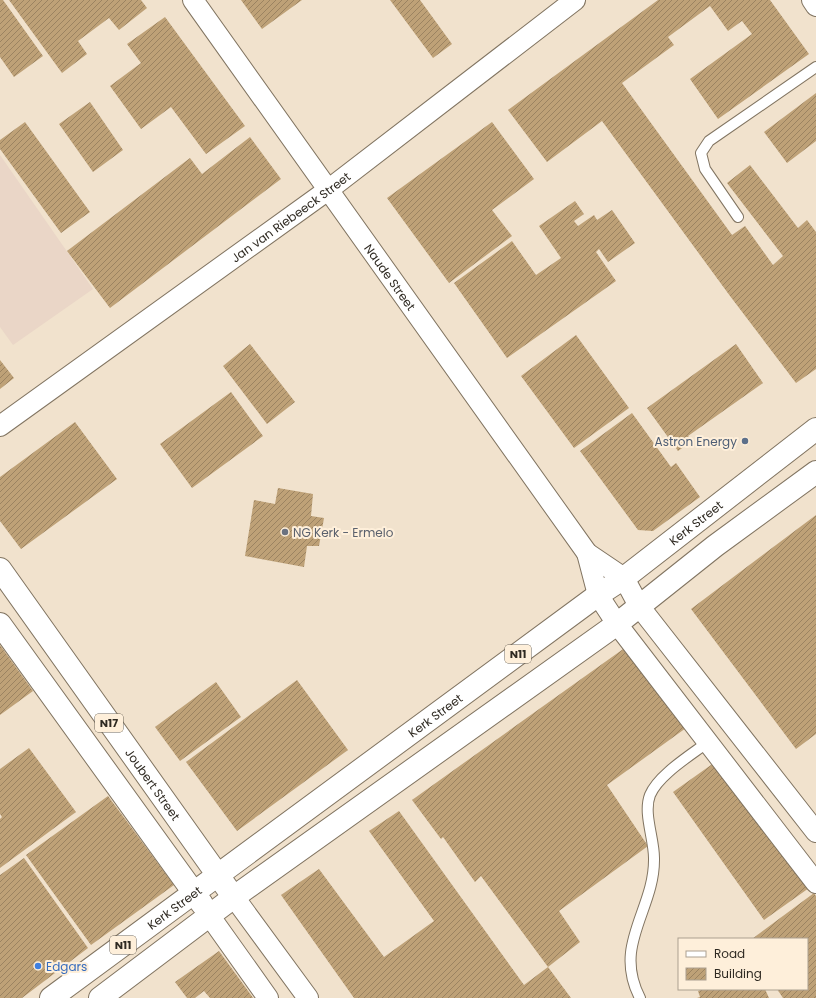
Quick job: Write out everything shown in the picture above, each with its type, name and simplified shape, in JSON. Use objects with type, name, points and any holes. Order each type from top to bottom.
[{"type":"highway","name":"Kerk Street","points":[[51,998],[598,595],[624,578],[816,429]]},
{"type":"highway","name":"N11","points":[[100,998],[209,915],[617,624],[714,546],[816,472]]},
{"type":"highway","name":"Joubert Street","points":[[0,569],[234,897]]},
{"type":"highway","name":"N17","points":[[0,624],[194,892],[209,915]]},
{"type":"street","name":"Naude Street","points":[[193,0],[588,553],[624,578]]},
{"type":"street","name":"Jan van Riebeeck Street","points":[[0,426],[328,190],[575,0]]},
{"type":"street","points":[[812,0],[816,6]]},
{"type":"street","name":"Naude Street","points":[[588,553],[598,595],[617,624],[816,883]]},
{"type":"street","points":[[624,578],[639,606],[816,832]]},
{"type":"street","name":"Joubert Street","points":[[234,897],[308,998]]},
{"type":"street","points":[[209,915],[268,998]]},
{"type":"lane","points":[[738,216],[705,169],[701,153],[709,141],[816,66]]},
{"type":"lane","points":[[640,998],[631,969],[631,950],[634,932],[648,895],[653,875],[654,858],[648,806],[650,796],[661,780],[708,742]]},
{"type":"shaded area","points":[[0,155],[93,289],[13,345],[0,327]]},
{"type":"building","points":[[0,0],[3,0],[43,56],[14,77],[0,57]]},
{"type":"building","points":[[9,0],[141,0],[147,8],[119,30],[109,18],[78,41],[87,54],[62,73]]},
{"type":"building","points":[[241,0],[302,0],[262,29]]},
{"type":"building","points":[[390,0],[420,0],[452,44],[433,58]]},
{"type":"building","points":[[658,0],[770,0],[809,54],[718,119],[690,79],[752,34],[742,21],[728,31],[710,6],[668,37],[674,45],[622,83],[732,235],[745,226],[773,265],[783,256],[727,183],[750,165],[798,228],[807,220],[816,232],[816,369],[796,383],[730,296],[602,121],[547,162],[508,110]]},
{"type":"building","points":[[165,17],[245,126],[206,154],[171,107],[141,129],[110,86],[141,63],[127,44]]},
{"type":"building","points":[[816,93],[816,141],[787,163],[764,132]]},
{"type":"building","points":[[90,102],[123,150],[93,172],[59,124]]},
{"type":"building","points":[[25,122],[90,212],[61,233],[0,149],[0,140]]},
{"type":"building","points":[[492,122],[534,179],[492,210],[512,236],[449,283],[387,198]]},
{"type":"building","points":[[250,137],[281,179],[110,308],[67,251],[190,158],[202,174]]},
{"type":"building","points":[[575,201],[584,214],[574,221],[578,226],[594,215],[597,220],[612,210],[635,243],[608,262],[599,249],[596,252],[616,281],[507,358],[454,283],[512,241],[536,275],[561,258],[539,226]]},
{"type":"building","points":[[576,335],[629,408],[574,448],[521,376]]},
{"type":"building","points":[[250,344],[295,402],[267,424],[223,366]]},
{"type":"building","points":[[736,344],[763,383],[688,436],[692,441],[678,451],[647,408]]},
{"type":"building","points":[[0,360],[14,378],[0,389]]},
{"type":"building","points":[[231,392],[263,436],[192,488],[160,444]]},
{"type":"building","points":[[632,413],[671,467],[676,463],[700,497],[653,531],[638,530],[580,451]]},
{"type":"building","points":[[75,422],[117,479],[21,549],[0,521],[0,477]]},
{"type":"building","name":"NG Kerk - Ermelo","points":[[278,488],[313,494],[311,516],[324,518],[319,546],[307,546],[304,567],[245,556],[254,500],[275,504]]},
{"type":"building","points":[[816,515],[816,734],[796,749],[691,609]]},
{"type":"building","points":[[0,645],[33,691],[0,715]]},
{"type":"building","points":[[626,647],[686,728],[607,785],[648,846],[559,911],[580,942],[548,967],[481,876],[475,882],[443,837],[441,839],[412,800]]},
{"type":"building","points":[[297,680],[348,750],[237,831],[186,762]]},
{"type":"building","points":[[216,682],[241,717],[180,761],[155,727]]},
{"type":"building","points":[[29,748],[76,812],[0,868],[0,819],[2,817],[0,814],[0,769]]},
{"type":"building","points":[[718,760],[809,888],[764,920],[673,792]]},
{"type":"building","points":[[108,796],[174,885],[91,945],[26,855]]},
{"type":"building","points":[[399,811],[524,985],[548,967],[571,998],[354,998],[281,895],[319,869],[384,957],[434,921],[369,831]]},
{"type":"building","points":[[24,858],[88,948],[22,998],[0,998],[0,875]]},
{"type":"building","points":[[814,893],[816,896],[816,998],[783,998],[778,990],[808,990],[808,938],[753,938]]},
{"type":"building","points":[[219,951],[253,998],[210,998],[204,991],[195,998],[187,998],[175,982]]},
{"type":"building","points":[[765,990],[769,998],[697,998],[700,997],[698,991]]},
{"type":"place","name":"Astron Energy","points":[[745,441]]},
{"type":"place","name":"NG Kerk - Ermelo","points":[[285,532]]},
{"type":"place","name":"Edgars","points":[[38,966]]}]
